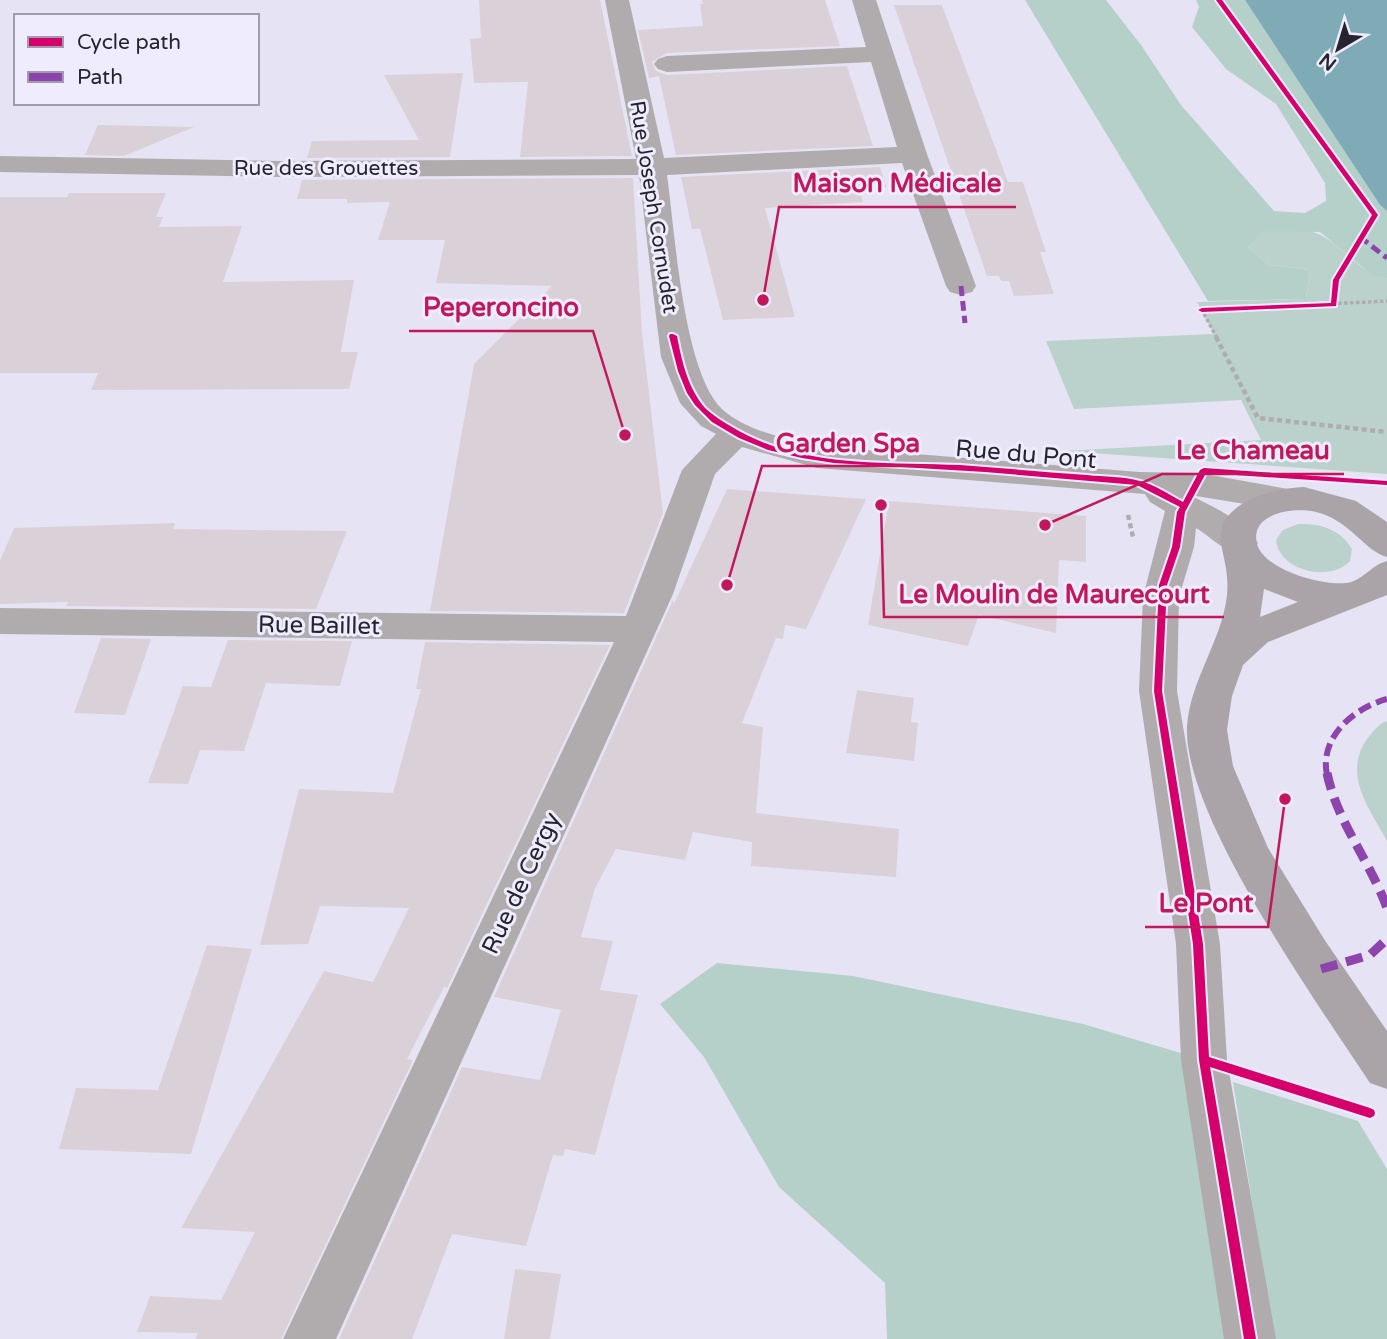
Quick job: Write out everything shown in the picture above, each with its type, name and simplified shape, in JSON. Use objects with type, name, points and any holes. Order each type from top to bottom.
[{"type":"main road","name":"Rue du Pont","points":[[1300,501],[1387,503]]},
{"type":"main road","points":[[1387,545],[1377,531],[1360,517],[1337,507],[1300,501],[1267,505],[1251,514],[1242,527],[1246,596],[1209,707],[1208,743],[1231,815],[1304,941],[1387,1069]]},
{"type":"main road","points":[[1242,547],[1263,575],[1297,591],[1336,597],[1373,583]]},
{"type":"main road","points":[[1227,657],[1255,633],[1373,583]]},
{"type":"street","name":"Rue Joseph Cornudet","points":[[617,0],[652,167],[681,372],[692,396],[703,410],[736,433]]},
{"type":"street","points":[[864,0],[913,154],[961,286]]},
{"type":"street","points":[[667,65],[883,54]]},
{"type":"street","name":"Rue des Grouettes","points":[[0,164],[283,169],[652,167],[913,154]]},
{"type":"street","name":"Rue du Pont","points":[[736,433],[780,449],[817,457],[1139,483],[1199,484],[1300,501]]},
{"type":"street","name":"Rue de Cergy","points":[[309,1339],[655,594],[699,470],[736,433]]},
{"type":"street","name":"Rue du Pont","points":[[1139,483],[1185,506],[1242,547]]},
{"type":"street","points":[[1185,506],[1179,518],[1176,547],[1161,597],[1158,691],[1198,944],[1204,1060],[1250,1339]]},
{"type":"street","name":"Rue Baillet","points":[[0,621],[639,629]]},
{"type":"path","points":[[1387,301],[1202,310],[1258,418],[1387,432]]},
{"type":"green space","points":[[1025,0],[1106,0],[1141,45],[1181,105],[1274,211],[1305,213],[1326,201],[1325,183],[1276,104],[1226,69],[1192,27],[1199,7],[1196,0],[1245,0],[1380,205],[1387,211],[1387,279],[1372,275],[1320,232],[1263,231],[1248,247],[1269,265],[1310,270],[1306,299],[1208,301]]},
{"type":"green space","points":[[1300,229],[1325,238],[1364,269],[1387,279],[1387,474],[1063,451],[1261,440],[1241,400],[1074,409],[1046,341],[1214,334],[1197,302],[1306,299],[1310,270],[1269,265],[1248,247],[1262,231]]},
{"type":"green space","points":[[1298,524],[1322,526],[1335,532],[1352,549],[1350,561],[1341,568],[1319,572],[1295,566],[1279,551],[1276,540],[1283,530]]},
{"type":"green space","points":[[1387,721],[1387,841],[1361,792],[1357,766],[1367,739],[1378,726]]},
{"type":"green space","points":[[717,963],[853,976],[1083,1024],[1204,1060],[1250,1339],[887,1339],[885,1283],[779,1187],[704,1057],[660,1004]]},
{"type":"green space","points":[[1233,1082],[1358,1121],[1387,1169],[1387,1339],[1274,1339]]},
{"type":"water","points":[[1245,0],[1387,0],[1387,211],[1380,205]]},
{"type":"building","points":[[479,0],[600,0],[632,156],[520,157],[528,82],[474,83],[470,39],[481,38]]},
{"type":"building","points":[[702,0],[825,0],[840,46],[667,53],[652,62],[656,71],[667,75],[847,66],[873,146],[676,155],[659,76],[649,78],[638,30],[703,26],[700,4],[703,4]]},
{"type":"building","points":[[894,5],[942,5],[1008,182],[1023,182],[1046,252],[1040,252],[1054,294],[1014,296],[1009,281],[1001,281],[999,276],[987,276]]},
{"type":"building","points":[[463,73],[450,157],[307,158],[312,141],[419,140],[384,75]]},
{"type":"building","points":[[98,125],[194,127],[124,156],[85,155]]},
{"type":"building","points":[[880,167],[886,187],[859,188],[863,202],[765,208],[795,317],[723,320],[700,229],[692,229],[681,177]]},
{"type":"building","points":[[633,178],[642,333],[663,513],[624,613],[430,611],[474,364],[552,286],[436,283],[445,240],[378,240],[390,202],[347,203],[347,199],[297,199],[302,180]]},
{"type":"building","points":[[69,193],[166,193],[156,217],[163,217],[159,227],[242,226],[223,282],[354,280],[341,352],[358,352],[349,389],[91,390],[98,373],[0,373],[0,197],[67,197]]},
{"type":"building","points":[[727,489],[866,499],[806,629],[785,625],[783,639],[776,638],[742,723],[763,727],[756,813],[899,829],[896,877],[751,866],[752,842],[693,832],[685,860],[616,849],[595,888],[581,937],[613,941],[600,990],[638,995],[595,1155],[565,1149],[563,1156],[553,1155],[526,1246],[452,1234],[412,1339],[339,1339],[462,1067],[540,1080],[561,1010],[494,997],[673,600],[674,604]]},
{"type":"building","points":[[889,501],[1086,516],[1086,562],[1059,560],[1056,633],[979,615],[968,646],[868,625]]},
{"type":"building","points":[[175,523],[173,529],[347,531],[316,609],[66,606],[68,602],[0,604],[0,561],[14,528]]},
{"type":"building","points":[[101,638],[151,639],[125,715],[74,713]]},
{"type":"building","points":[[228,640],[352,641],[340,686],[266,683],[244,751],[200,750],[188,784],[148,783],[183,686],[211,687]]},
{"type":"building","points":[[425,642],[610,645],[447,988],[444,987],[407,1059],[413,1060],[281,1339],[195,1339],[198,1333],[137,1332],[150,1296],[221,1300],[255,1232],[181,1228],[324,971],[373,982],[409,908],[320,906],[308,944],[260,945],[299,789],[393,793],[421,689],[416,689]]},
{"type":"building","points":[[857,690],[914,698],[911,722],[918,723],[914,761],[846,753]]},
{"type":"building","points":[[207,945],[252,949],[191,1154],[59,1149],[76,1088],[158,1090]]},
{"type":"building","points":[[515,1269],[561,1274],[550,1339],[504,1339]]},
{"type":"marked path","points":[[1360,237],[1387,258]]},
{"type":"marked path","points":[[961,286],[965,323]]},
{"type":"marked path","points":[[1387,699],[1362,709],[1341,726],[1329,747],[1326,769],[1331,793],[1341,817],[1379,887],[1387,908]]},
{"type":"marked path","points":[[1321,969],[1370,955],[1387,939]]},
{"type":"cycle path","points":[[1202,310],[1334,305],[1336,280],[1375,215],[1219,0]]},
{"type":"cycle path","points":[[673,336],[678,360],[697,403],[715,420],[742,436],[771,448],[834,461],[1139,483],[1185,506]]},
{"type":"cycle path","points":[[1250,1339],[1204,1060],[1198,944],[1158,691],[1163,585],[1176,547],[1181,512],[1204,470],[1387,483]]},
{"type":"cycle path","points":[[1204,1060],[1370,1113]]},
{"type":"place","name":"Maison Médicale","points":[[763,300]]},
{"type":"place","name":"Peperoncino","points":[[625,435]]},
{"type":"place","name":"Le Moulin de Maurecourt","points":[[881,505]]},
{"type":"place","name":"Le Chameau","points":[[1045,525]]},
{"type":"place","name":"Garden Spa","points":[[727,585]]},
{"type":"place","name":"Le Pont","points":[[1285,799]]}]
